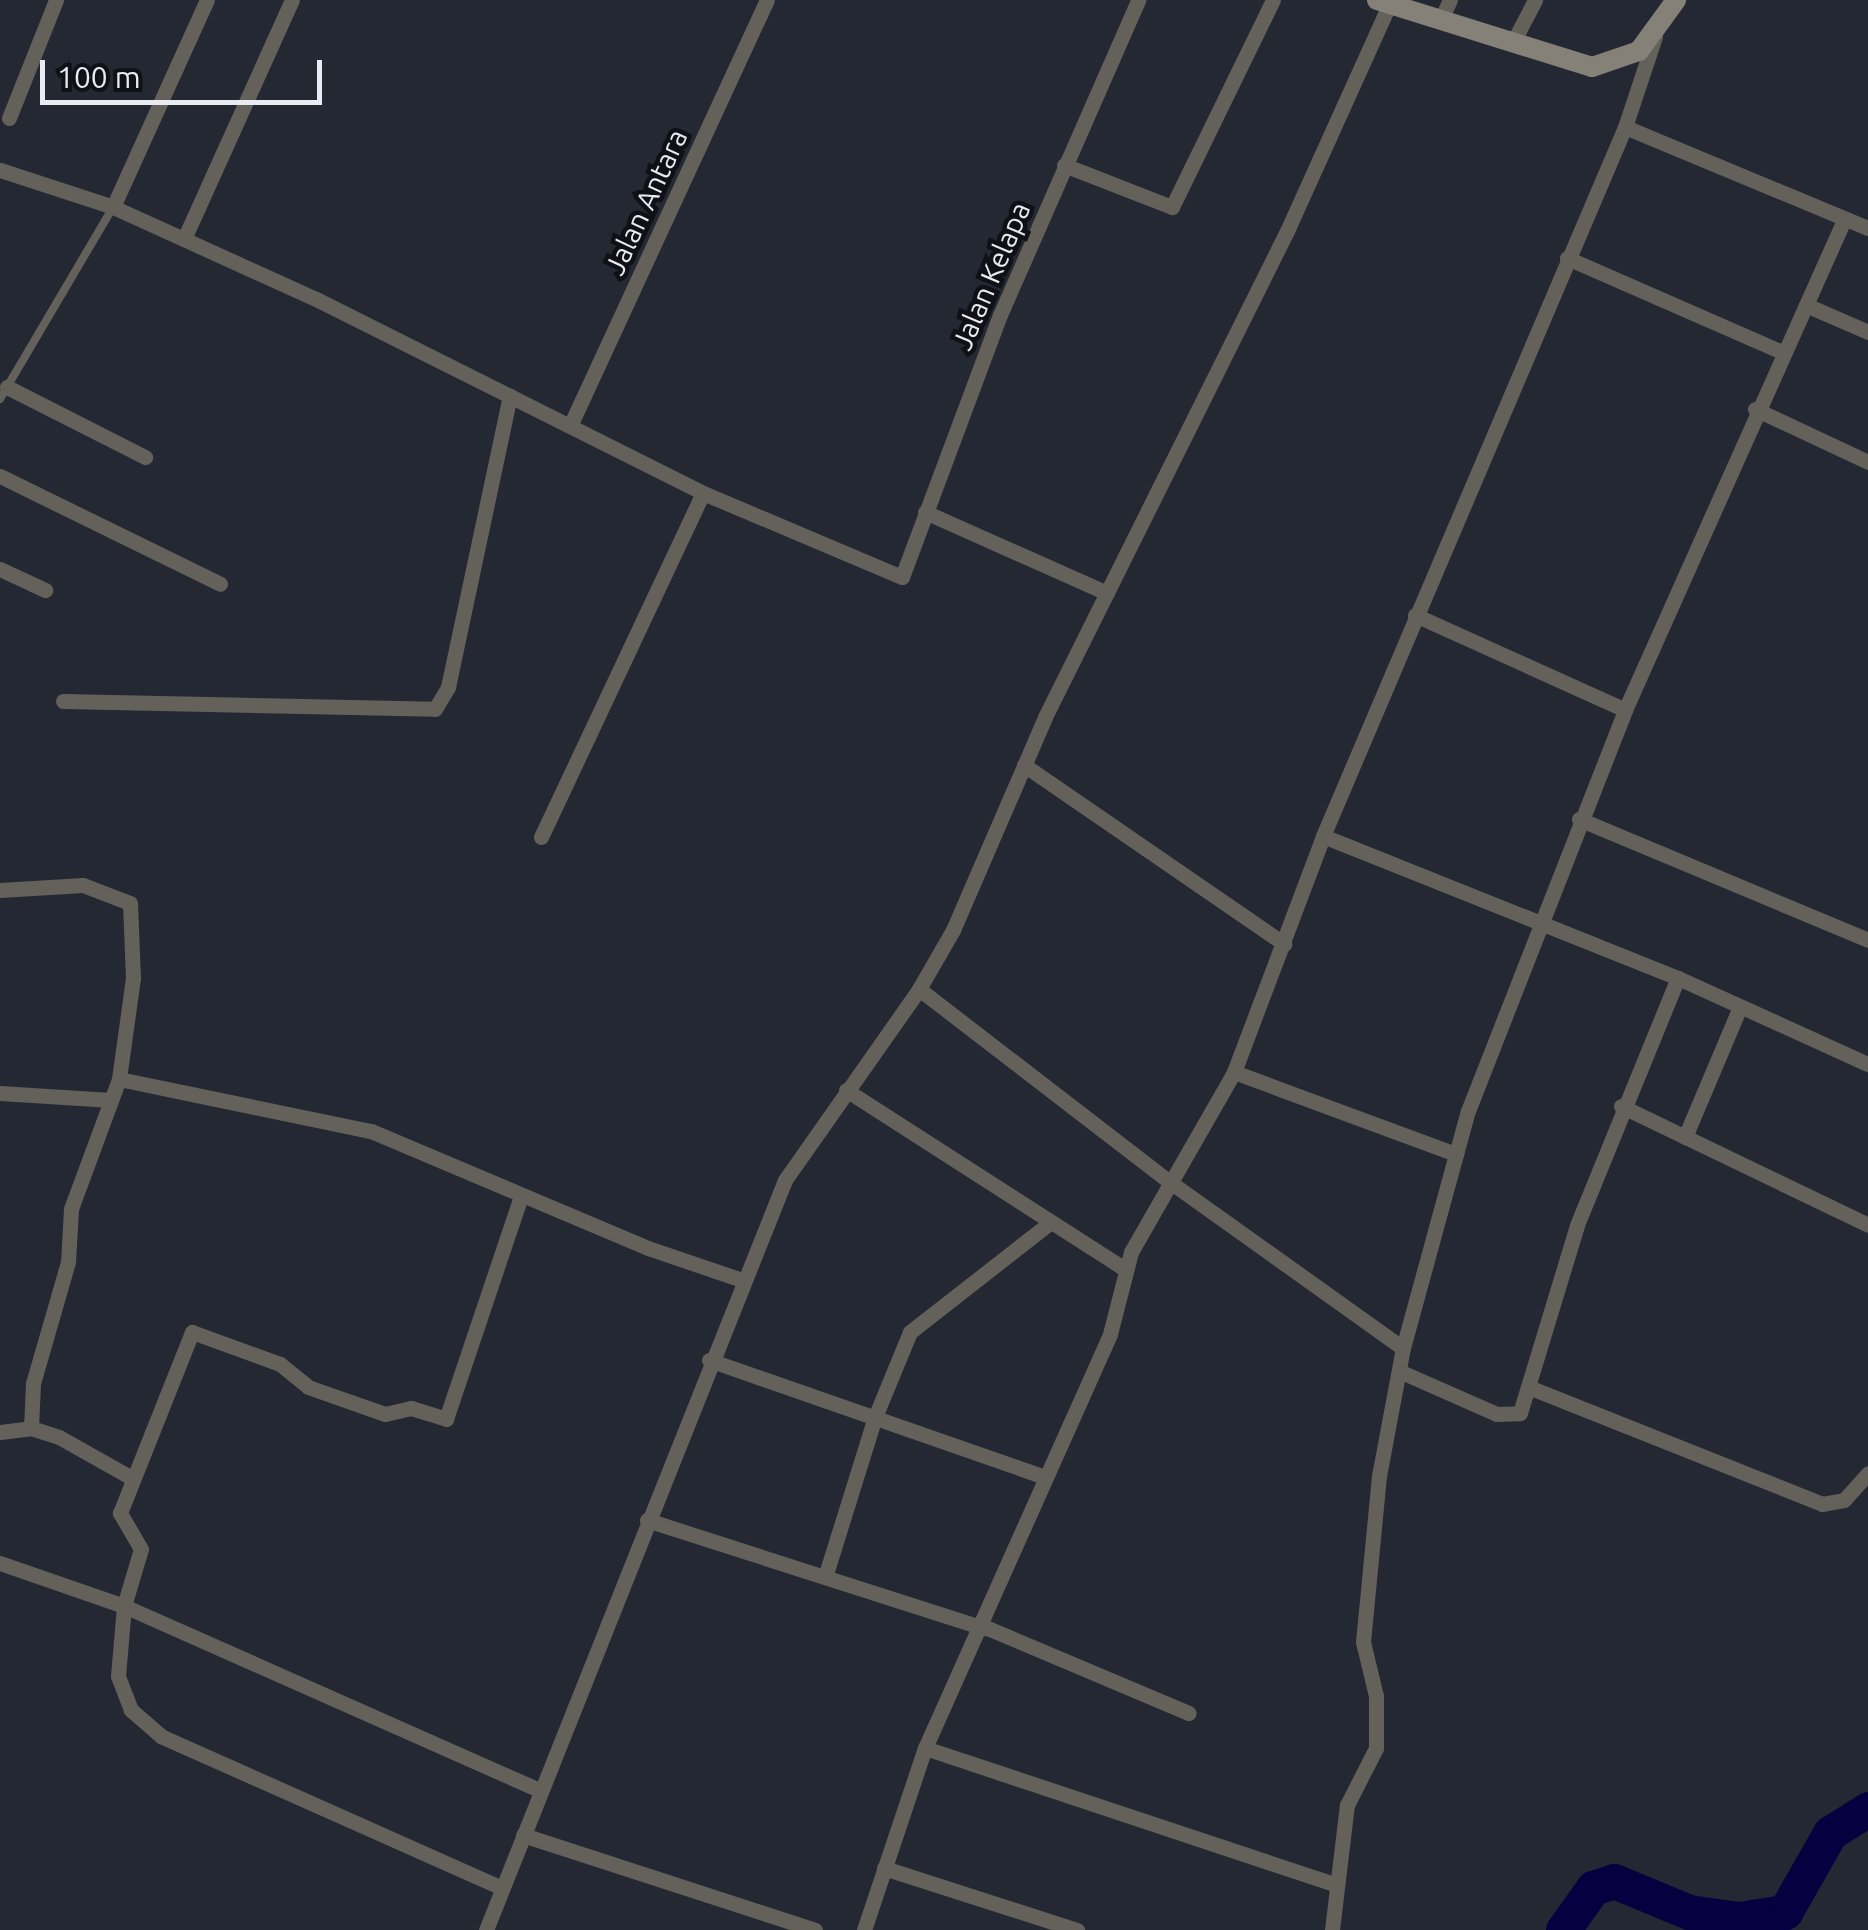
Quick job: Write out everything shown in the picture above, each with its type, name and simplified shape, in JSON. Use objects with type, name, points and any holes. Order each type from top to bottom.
[{"type":"main road","points":[[1383,2],[1445,9],[1512,44],[1592,68],[1639,51],[1656,34],[1676,0]]},
{"type":"street","points":[[9,118],[56,0]]},
{"type":"street","points":[[113,207],[207,0]]},
{"type":"street","points":[[184,239],[292,0]]},
{"type":"street","name":"Jalan Antara","points":[[570,426],[767,0]]},
{"type":"street","name":"Jalan Kelapa","points":[[704,493],[902,577],[1064,165],[1138,0]]},
{"type":"street","points":[[1064,165],[1172,207],[1273,0]]},
{"type":"street","points":[[1512,44],[1535,0]]},
{"type":"street","points":[[486,1930],[710,1360],[785,1180],[919,989],[953,930],[1024,764],[1287,231],[1383,2]]},
{"type":"street","points":[[864,1930],[925,1748],[984,1627],[1042,1476],[1104,1350],[1125,1269],[1234,1072],[1322,836],[1625,127],[1656,34]]},
{"type":"street","points":[[1625,127],[1868,228]]},
{"type":"street","points":[[0,170],[113,207],[184,239],[704,493],[541,837]]},
{"type":"street","points":[[1332,1930],[1347,1805],[1376,1748],[1376,1696],[1363,1642],[1374,1506],[1403,1348],[1456,1154],[1579,819],[1624,710],[1780,351],[1806,306],[1844,220]]},
{"type":"street","points":[[1567,258],[1780,351]]},
{"type":"street","points":[[1806,306],[1868,332]]},
{"type":"street","points":[[4,393],[144,456]]},
{"type":"street","points":[[63,700],[435,709],[448,687],[510,396]]},
{"type":"street","points":[[1756,409],[1868,462]]},
{"type":"street","points":[[0,476],[220,584]]},
{"type":"street","points":[[925,512],[1107,593]]},
{"type":"street","points":[[0,569],[45,590]]},
{"type":"street","points":[[1415,615],[1624,710]]},
{"type":"street","points":[[1024,764],[1284,944]]},
{"type":"street","points":[[1579,819],[1868,940]]},
{"type":"street","points":[[1322,836],[1678,978],[1868,1064]]},
{"type":"street","points":[[0,890],[83,885],[130,903],[133,978],[119,1078],[71,1209],[68,1262],[33,1383],[31,1428]]},
{"type":"street","points":[[1399,1370],[1513,1417],[1531,1388],[1577,1225],[1621,1106],[1678,978]]},
{"type":"street","points":[[919,989],[1170,1182],[1403,1348]]},
{"type":"street","points":[[1685,1137],[1740,1007]]},
{"type":"street","points":[[1234,1072],[1456,1154]]},
{"type":"street","points":[[119,1078],[371,1131],[521,1196],[742,1280]]},
{"type":"street","points":[[846,1090],[1125,1269]]},
{"type":"street","points":[[0,1093],[111,1100]]},
{"type":"street","points":[[1621,1106],[1868,1225]]},
{"type":"street","points":[[502,1888],[161,1736],[124,1697],[118,1676],[124,1606],[141,1549],[121,1520],[130,1477],[192,1332],[280,1364],[308,1387],[369,1409],[390,1414],[411,1408],[446,1419],[521,1196]]},
{"type":"street","points":[[826,1574],[875,1417],[910,1332],[1051,1222]]},
{"type":"street","points":[[710,1360],[1042,1476]]},
{"type":"street","points":[[1531,1388],[1822,1504],[1844,1500],[1868,1472]]},
{"type":"street","points":[[0,1432],[31,1428],[76,1443],[130,1477]]},
{"type":"street","points":[[647,1520],[984,1627],[1189,1713]]},
{"type":"street","points":[[0,1562],[124,1606],[540,1790]]},
{"type":"street","points":[[925,1748],[1336,1886]]},
{"type":"street","points":[[523,1835],[815,1930]]},
{"type":"street","points":[[884,1868],[1077,1930]]},
{"type":"lane","points":[[4,393],[113,207]]},
{"type":"waterway","points":[[1563,1930],[1593,1888],[1614,1881],[1689,1912],[1739,1919],[1785,1912],[1830,1833],[1868,1809]]}]
